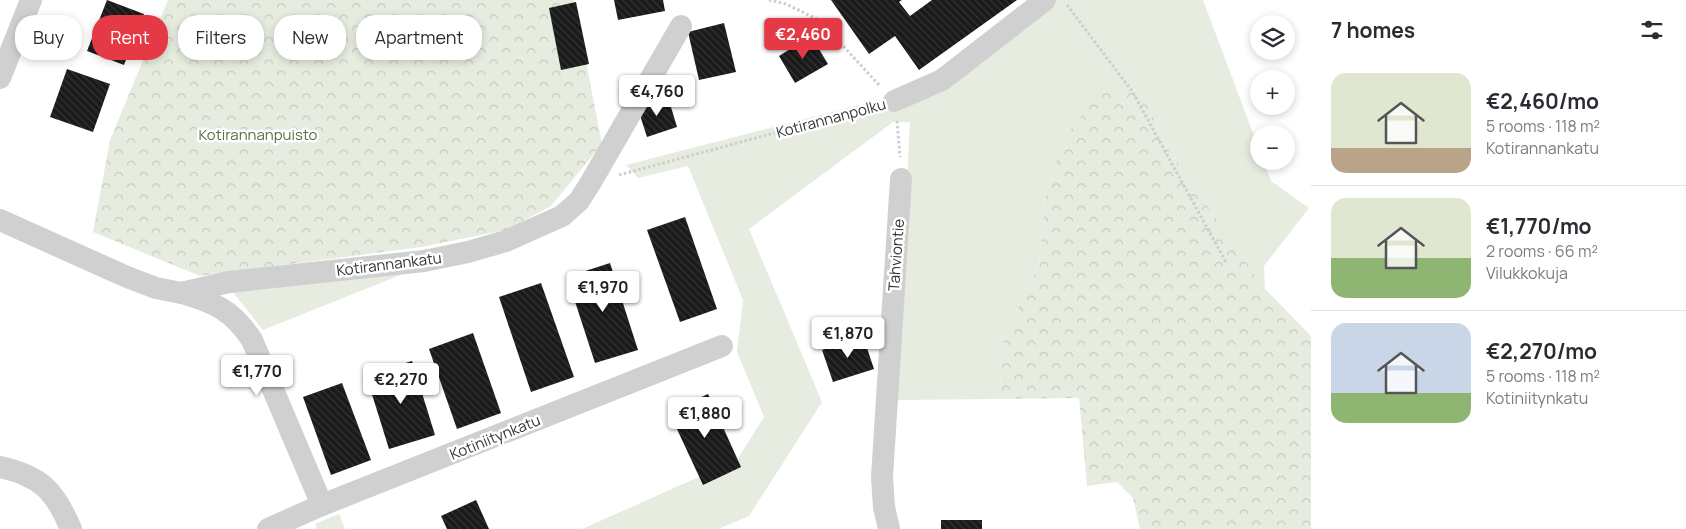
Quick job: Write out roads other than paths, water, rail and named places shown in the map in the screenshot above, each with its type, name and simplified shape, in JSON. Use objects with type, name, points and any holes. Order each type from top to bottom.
[{"type":"street","points":[[0,78],[31,0]]},
{"type":"street","name":"Kotirannanpolku","points":[[894,101],[942,80],[1045,0]]},
{"type":"street","name":"Kotirannankatu","points":[[0,220],[127,277],[156,288],[181,293],[230,282],[424,261],[506,242],[562,216],[578,201],[591,182],[681,26]]},
{"type":"street","name":"Tahviontie","points":[[889,529],[884,506],[882,477],[901,179]]},
{"type":"street","points":[[181,293],[205,300],[224,310],[242,324],[262,360],[322,506]]},
{"type":"street","name":"Kotiniitynkatu","points":[[268,529],[722,346]]},
{"type":"street","points":[[0,467],[32,477],[49,490],[63,510],[72,529]]},
{"type":"park label","name":"Kotirannanpuisto","points":[[258,134]]}]
